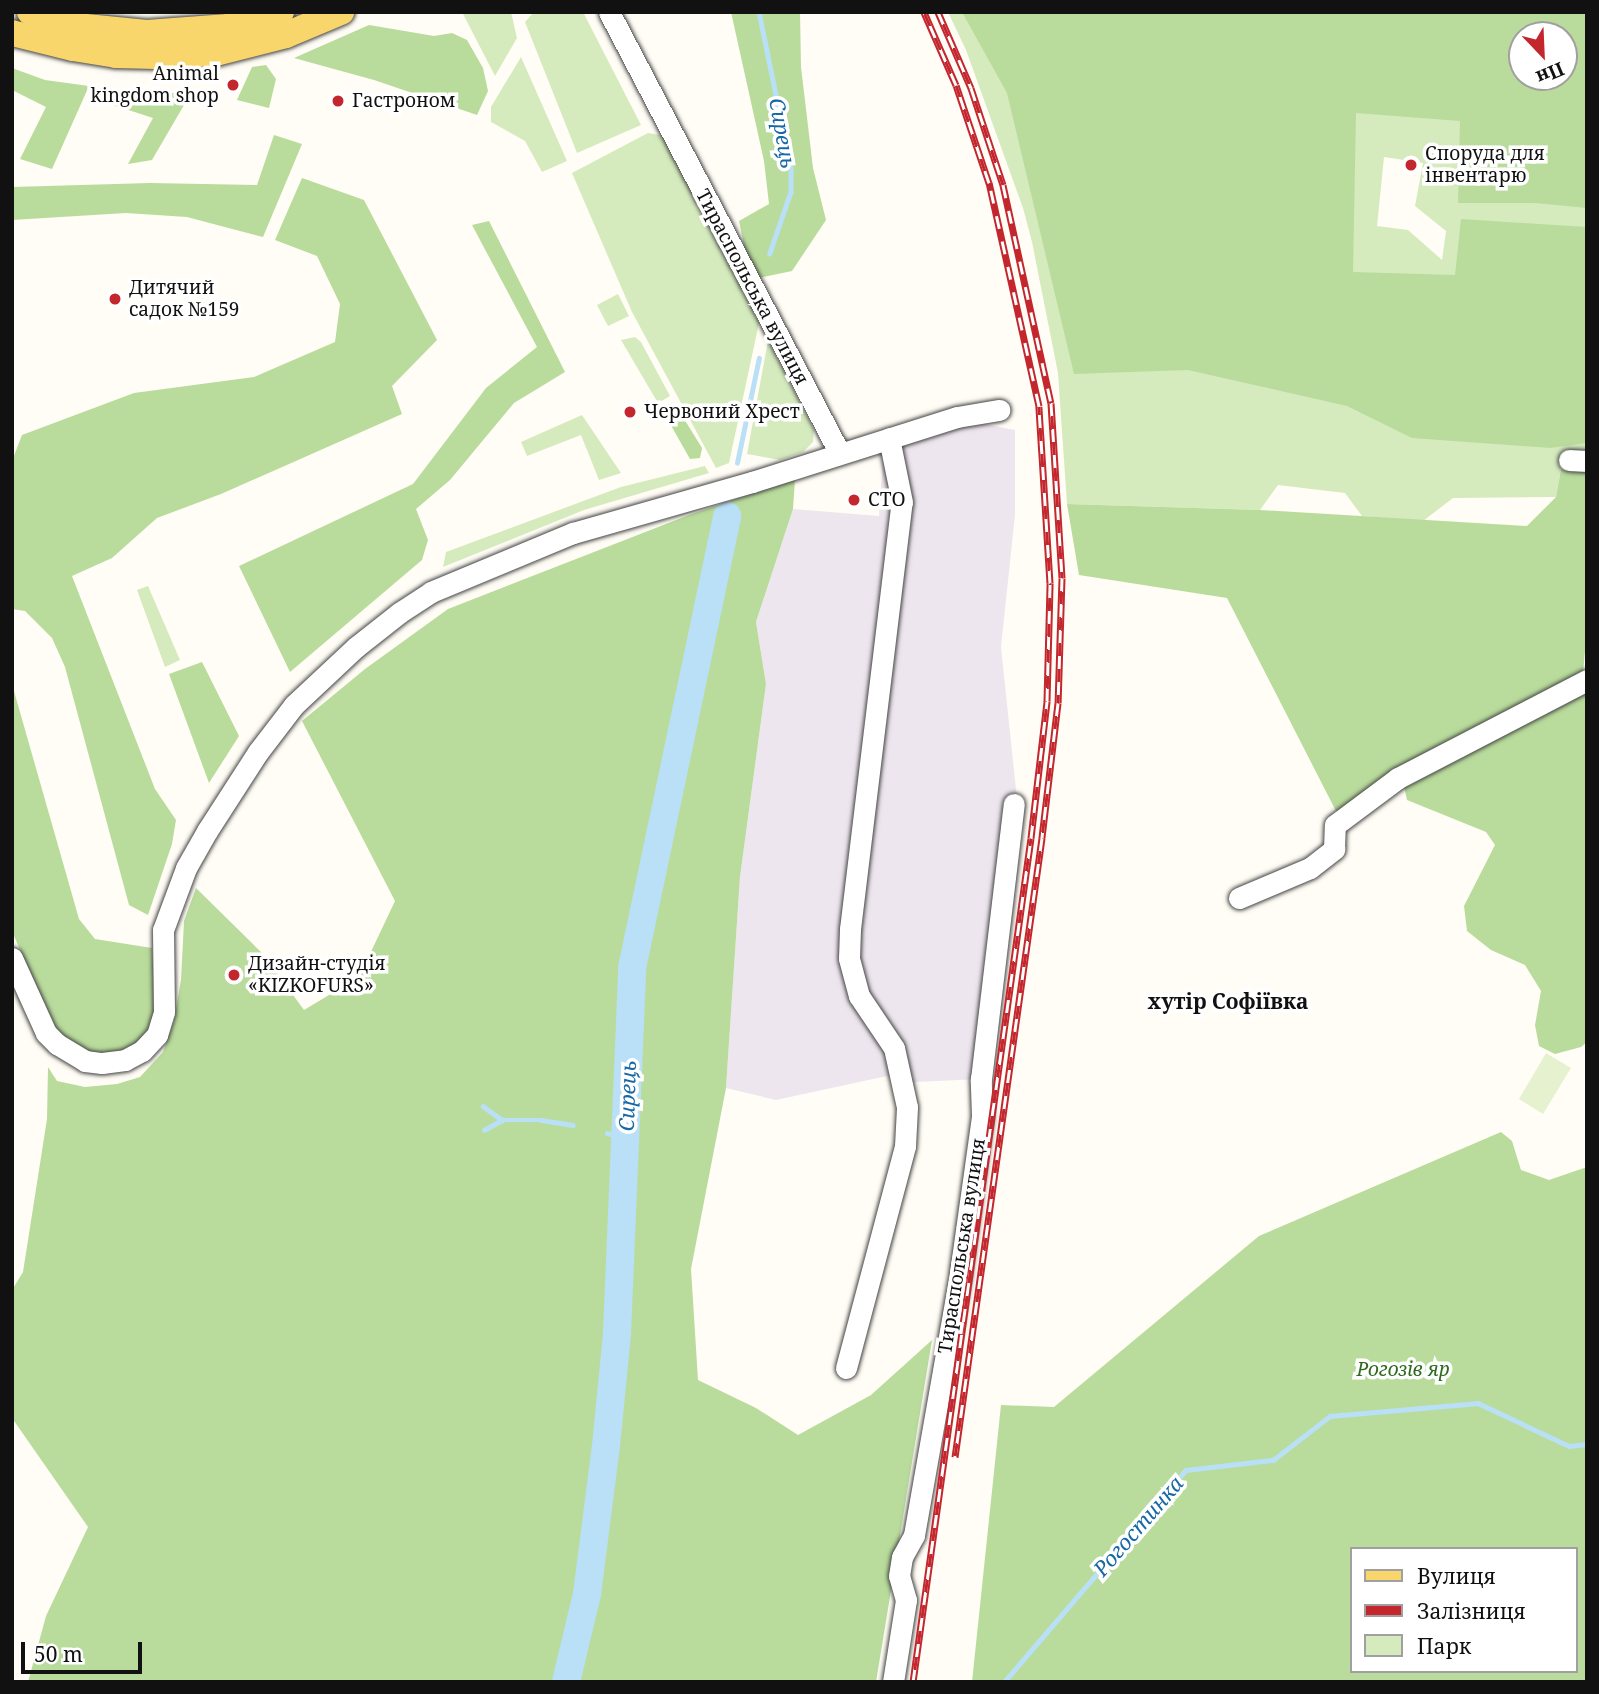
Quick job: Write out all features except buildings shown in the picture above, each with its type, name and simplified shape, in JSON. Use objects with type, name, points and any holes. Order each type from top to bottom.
[{"type":"main road","points":[[30,12],[76,26],[147,33],[228,27],[281,12]]},
{"type":"main road","points":[[12,33],[116,55],[216,53],[278,38],[341,12]]},
{"type":"street","name":"Тираспольська вулиця","points":[[609,12],[839,452]]},
{"type":"street","points":[[12,958],[46,1033],[57,1044],[85,1060],[102,1063],[125,1060],[142,1051],[157,1035],[164,1012],[163,930],[186,869],[258,752],[294,705],[356,648],[430,592],[573,533],[752,482],[839,452],[957,417],[999,410]]},
{"type":"street","points":[[846,1368],[905,1146],[907,1107],[894,1048],[859,996],[849,958],[849,929],[902,502],[889,438]]},
{"type":"street","points":[[1239,898],[1310,868],[1334,849],[1335,825],[1398,778],[1587,680]]},
{"type":"street","name":"Тираспольська вулиця","points":[[893,1682],[906,1600],[899,1576],[902,1557],[914,1535],[960,1273],[980,1129],[981,1079],[1014,804]]},
{"type":"shaded area","points":[[969,421],[1015,430],[1015,515],[1001,647],[1017,799],[981,1079],[914,1082],[887,1076],[776,1100],[726,1088],[740,877],[766,684],[756,622],[793,509],[879,516],[883,458],[868,447]]},
{"type":"green space","points":[[462,12],[511,12],[517,38],[495,76]]},
{"type":"green space","points":[[534,12],[583,12],[641,125],[577,153],[525,22]]},
{"type":"green space","points":[[731,12],[800,12],[801,67],[813,168],[826,220],[792,271],[759,278],[745,250],[739,221],[769,204],[764,161]]},
{"type":"green space","points":[[948,12],[1587,12],[1587,453],[1563,458],[1556,497],[1453,498],[1423,521],[1362,516],[1345,493],[1278,485],[1260,510],[1067,504],[1058,373],[1023,208],[966,50]],"holes":[[[1384,157],[1423,163],[1415,206],[1446,231],[1442,260],[1408,230],[1377,226]]]},
{"type":"green space","points":[[962,12],[1587,12],[1587,208],[1535,203],[1458,203],[1460,121],[1356,113],[1353,272],[1455,275],[1461,219],[1587,227],[1587,443],[1550,448],[1412,438],[1347,406],[1188,370],[1074,374],[1007,93]]},
{"type":"green space","points":[[369,25],[434,36],[452,33],[467,40],[483,68],[488,91],[477,115],[374,80],[294,58]]},
{"type":"green space","points":[[521,57],[567,161],[542,172],[525,141],[491,122],[491,107]]},
{"type":"green space","points":[[266,65],[276,79],[269,108],[237,100],[252,67]]},
{"type":"green space","points":[[12,68],[45,80],[89,86],[52,169],[20,159],[46,107],[12,90]]},
{"type":"green space","points":[[103,89],[144,93],[191,93],[152,160],[128,164],[153,118],[98,100]]},
{"type":"green space","points":[[648,133],[666,136],[759,323],[729,463],[716,468],[632,312],[572,173]]},
{"type":"green space","points":[[274,135],[302,144],[263,237],[187,217],[126,213],[12,220],[12,187],[150,183],[257,185]]},
{"type":"green space","points":[[302,178],[364,200],[437,340],[392,386],[402,414],[221,494],[157,518],[112,558],[72,576],[155,789],[176,820],[172,844],[148,915],[129,905],[65,667],[52,638],[25,611],[12,609],[12,461],[22,435],[134,393],[254,377],[335,342],[340,304],[317,256],[275,240]]},
{"type":"green space","points":[[489,221],[565,372],[514,403],[450,480],[416,509],[428,540],[422,560],[290,672],[239,566],[413,484],[486,388],[537,347],[472,225]]},
{"type":"green space","points":[[618,294],[629,316],[608,326],[597,305]]},
{"type":"green space","points":[[635,337],[641,342],[670,396],[658,403],[621,340]]},
{"type":"green space","points":[[768,341],[814,430],[813,442],[803,452],[780,460],[747,454]]},
{"type":"green space","points":[[678,409],[702,448],[700,458],[690,459],[664,413]]},
{"type":"green space","points":[[582,415],[621,473],[599,480],[581,435],[527,456],[521,442]]},
{"type":"green space","points":[[705,466],[709,473],[584,510],[443,567],[446,552],[621,487]]},
{"type":"green space","points":[[1561,469],[1587,471],[1587,629],[1583,673],[1338,815],[1227,598],[1079,575],[1067,504],[1260,510],[1527,526],[1556,497]]},
{"type":"green space","points":[[795,479],[793,509],[756,622],[766,684],[740,877],[726,1088],[691,1269],[698,1380],[756,1408],[798,1435],[871,1395],[932,1340],[876,1682],[28,1682],[46,1616],[88,1527],[12,1418],[12,1290],[23,1272],[47,1119],[48,1067],[57,1081],[85,1087],[117,1084],[140,1077],[163,1052],[174,1021],[181,980],[184,921],[196,888],[263,954],[304,1010],[359,977],[395,901],[302,721],[365,669],[448,609],[689,515]]},
{"type":"green space","points":[[148,586],[180,660],[165,667],[137,590]]},
{"type":"green space","points":[[202,662],[239,736],[209,783],[169,674]]},
{"type":"green space","points":[[12,684],[79,919],[95,939],[152,948],[156,1018],[133,1050],[89,1059],[54,1031],[12,931]]},
{"type":"green space","points":[[1587,687],[1587,1042],[1581,1047],[1555,1054],[1539,1046],[1535,1025],[1541,991],[1525,965],[1491,950],[1467,931],[1464,906],[1495,845],[1486,832],[1407,800],[1404,786]]},
{"type":"green space","points":[[1546,1053],[1571,1068],[1543,1114],[1519,1099]]},
{"type":"green space","name":"Рогозів яр","points":[[1501,1132],[1512,1141],[1521,1170],[1549,1180],[1587,1167],[1587,1682],[972,1682],[1001,1405],[1054,1407],[1259,1236]]},
{"type":"waterway","name":"Сирець","points":[[759,12],[791,168],[791,192],[770,253]]},
{"type":"waterway","name":"Сирець","points":[[737,463],[759,358]]},
{"type":"waterway","name":"Сирець","points":[[566,1682],[587,1594],[617,1333],[632,968],[727,516]]},
{"type":"waterway","points":[[483,1106],[502,1120]]},
{"type":"waterway","points":[[484,1130],[502,1120],[541,1120],[573,1125]]},
{"type":"waterway","points":[[607,1133],[625,1137]]},
{"type":"waterway","name":"Рогостинка","points":[[1004,1682],[1186,1470],[1273,1460],[1330,1416],[1478,1403],[1569,1446],[1587,1444]]},
{"type":"railway","points":[[913,1682],[1031,838],[1047,701],[1050,583],[1039,406],[989,183],[956,85],[924,12]]},
{"type":"railway","points":[[938,12],[971,88],[1003,185],[1051,403],[1062,578],[1058,703],[1042,838],[955,1457]]},
{"type":"place","name":"Animal kingdom shop","points":[[233,85]]},
{"type":"place","name":"Гастроном","points":[[338,101]]},
{"type":"place","name":"Споруда для інвентарю","points":[[1411,165]]},
{"type":"place","name":"Дитячий садок №159","points":[[115,299]]},
{"type":"place","name":"Червоний Хрест","points":[[630,412]]},
{"type":"place","name":"СТО","points":[[854,500]]},
{"type":"place","name":"Дизайн-студія «KIZKOFURS»","points":[[234,975]]},
{"type":"district","name":"хутір Софіївка","points":[[1228,1001]]}]
